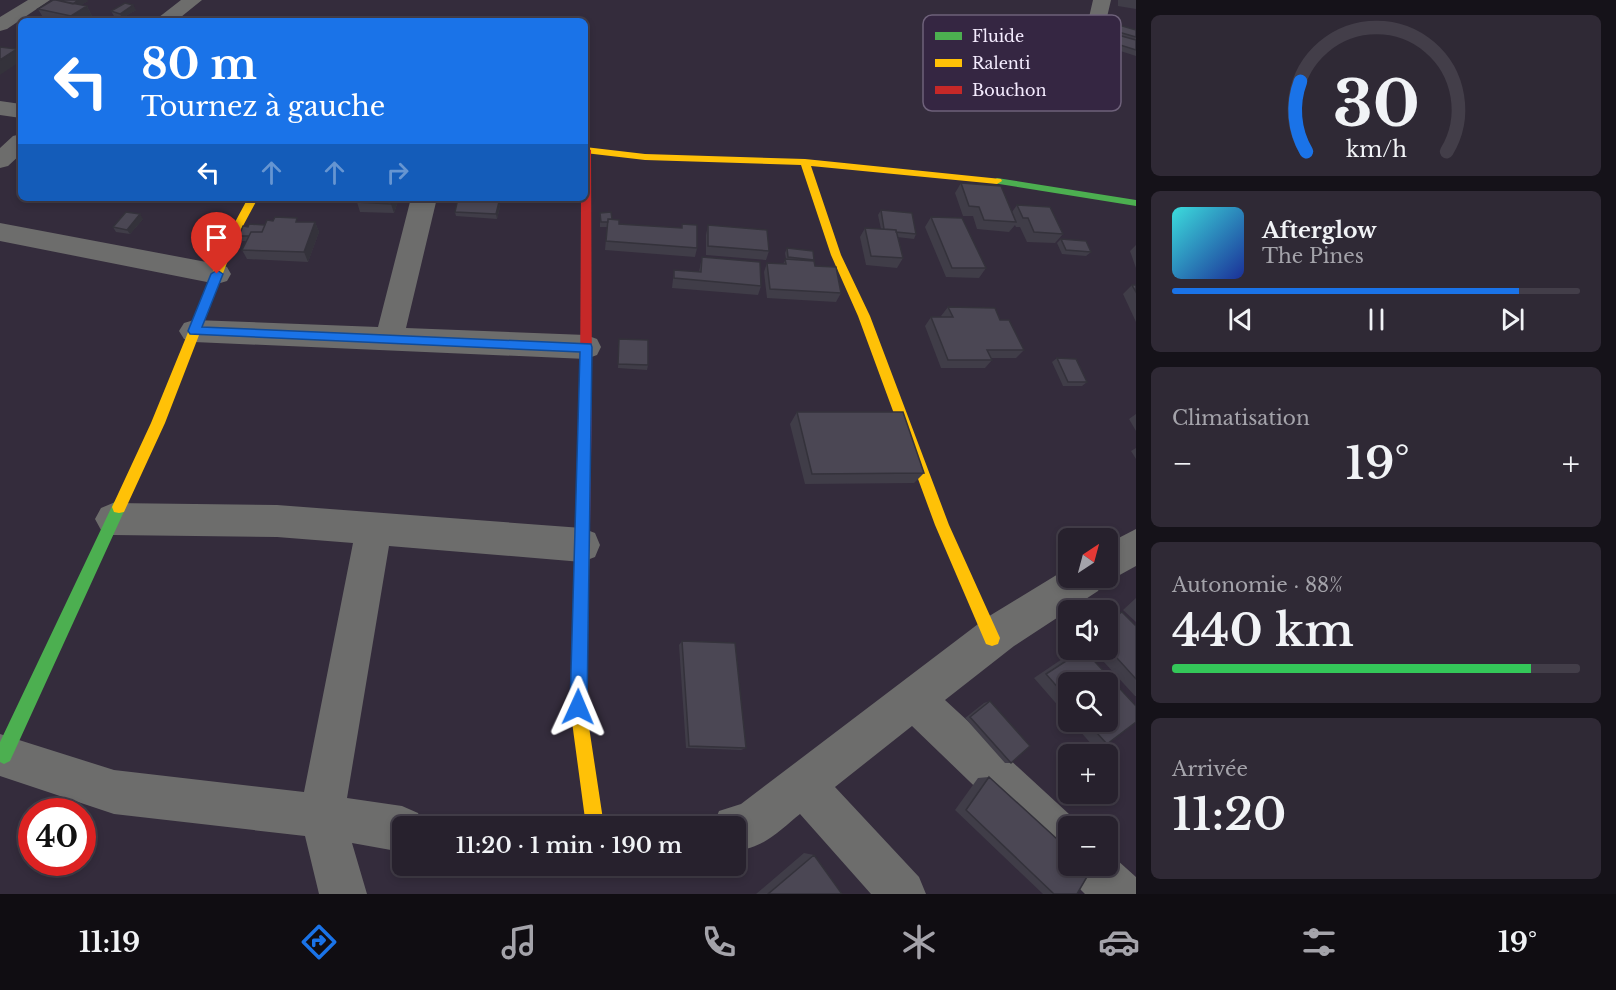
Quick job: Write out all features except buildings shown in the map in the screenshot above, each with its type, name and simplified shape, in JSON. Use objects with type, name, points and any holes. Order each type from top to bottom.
[{"type":"street","points":[[0,25],[41,0]]},
{"type":"street","points":[[168,18],[193,0]]},
{"type":"street","points":[[1099,15],[1102,0]]},
{"type":"street","points":[[0,108],[18,111]]},
{"type":"street","points":[[0,161],[18,144]]},
{"type":"street","points":[[588,150],[645,157],[805,162],[993,180],[1136,203]]},
{"type":"street","points":[[805,162],[836,255],[864,316],[942,525],[992,638]]},
{"type":"street","points":[[252,201],[232,237],[158,423],[1,754],[114,792],[322,816],[392,827]]},
{"type":"street","points":[[389,340],[423,201]]},
{"type":"street","points":[[585,201],[586,347],[578,707],[594,816]]},
{"type":"street","points":[[0,232],[217,274]]},
{"type":"street","points":[[195,331],[586,347]]},
{"type":"street","points":[[113,519],[277,522],[582,545]]},
{"type":"street","points":[[343,894],[322,816],[374,529]]},
{"type":"street","points":[[1118,557],[1136,546]]},
{"type":"street","points":[[746,827],[992,638],[1070,588]]},
{"type":"street","points":[[914,699],[1058,836]]},
{"type":"street","points":[[803,784],[902,894]]},
{"type":"street","points":[[1100,876],[1119,894]]},
{"type":"traffic: fast","points":[[997,181],[1136,203]]},
{"type":"traffic: fast","points":[[0,751],[4,755],[119,507]]},
{"type":"traffic: slow","points":[[588,150],[645,157],[805,162],[997,181]]},
{"type":"traffic: slow","points":[[805,162],[836,255],[864,316],[942,525],[992,638]]},
{"type":"traffic: slow","points":[[119,507],[158,423],[232,237],[251,201]]},
{"type":"traffic: slow","points":[[583,525],[578,707],[594,816]]},
{"type":"traffic: jam","points":[[583,525],[586,201]]},
{"type":"route","points":[[217,274],[195,331],[586,347],[578,707]]}]
